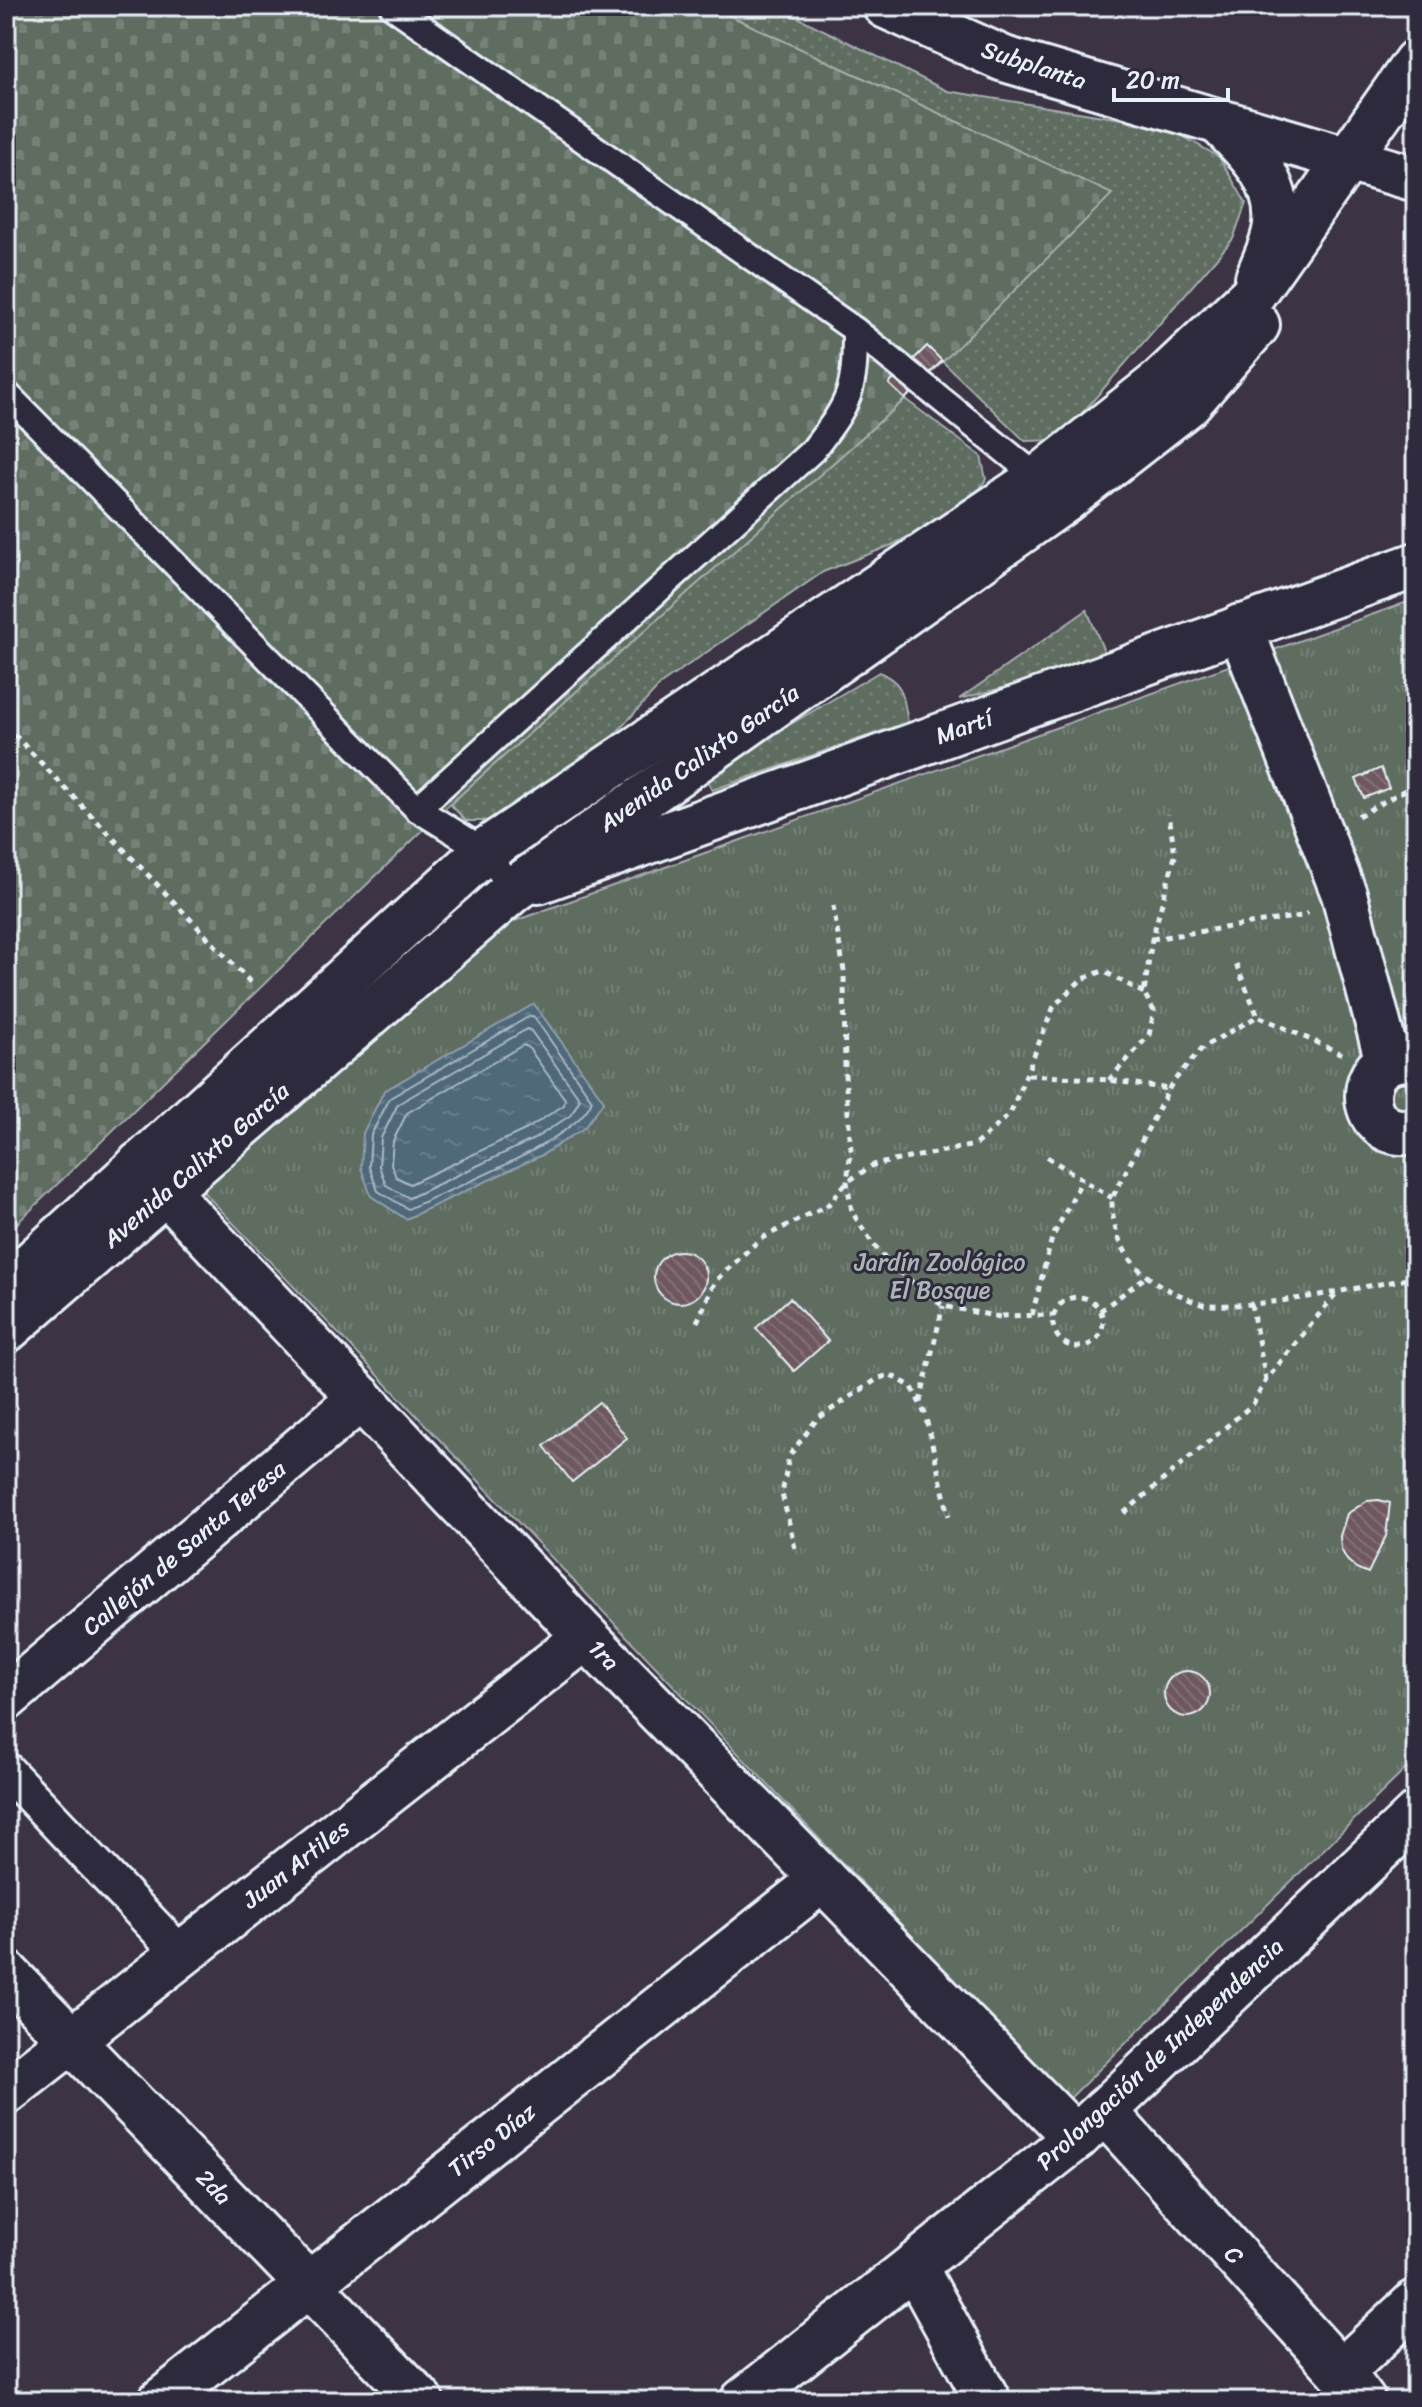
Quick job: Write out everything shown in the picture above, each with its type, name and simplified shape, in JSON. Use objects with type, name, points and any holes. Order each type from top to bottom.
[{"type":"street","name":"Subplanta","points":[[886,6],[1004,59],[1416,179]]},
{"type":"street","name":"Avenida Calixto García","points":[[6,1287],[153,1178],[513,890],[1052,489],[1252,295],[1350,160],[1416,62]]},
{"type":"street","points":[[1218,120],[1252,155],[1273,190],[1277,225],[1252,295]]},
{"type":"street","name":"Avenida Calixto García","points":[[6,1330],[153,1178],[485,851],[1187,405],[1281,297],[1350,160]]},
{"type":"street","name":"Martí","points":[[513,890],[1416,565]]},
{"type":"street","points":[[1240,627],[1344,894],[1394,1064],[1367,1092],[1368,1105],[1382,1125],[1412,1143]]},
{"type":"street","name":"1ra","points":[[153,1178],[586,1637],[823,1879],[1090,2124]]},
{"type":"street","name":"Callejón de Santa Teresa","points":[[6,1698],[361,1398]]},
{"type":"street","name":"Juan Artiles","points":[[6,2092],[586,1637]]},
{"type":"street","points":[[6,1770],[181,1954]]},
{"type":"street","name":"Prolongación de Independencia","points":[[743,2401],[1090,2124],[1416,1815]]},
{"type":"street","name":"Tirso Díaz","points":[[161,2401],[823,1879]]},
{"type":"street","name":"2da","points":[[6,1973],[421,2401]]},
{"type":"street","name":"C","points":[[1090,2124],[1352,2387]]},
{"type":"street","points":[[914,2266],[976,2396]]},
{"type":"street","points":[[1352,2387],[1416,2302]]},
{"type":"lane","points":[[392,6],[855,330],[1052,489]]},
{"type":"lane","points":[[417,809],[813,450],[844,410],[855,374],[855,330]]},
{"type":"lane","points":[[6,393],[417,809],[485,851],[513,890]]},
{"type":"path","points":[[6,726],[253,985]]},
{"type":"path","points":[[1322,836],[1416,784]]},
{"type":"path","points":[[1144,993],[1152,939],[1175,856],[1169,814]]},
{"type":"path","points":[[1152,939],[1301,916],[1344,894]]},
{"type":"path","points":[[833,906],[844,971],[845,1075],[851,1149],[847,1182],[852,1212],[894,1268],[943,1306],[1000,1317],[1055,1315]]},
{"type":"path","points":[[1236,964],[1258,1016],[1394,1064]]},
{"type":"path","points":[[697,1322],[715,1281],[760,1239],[828,1205],[847,1182],[873,1165],[975,1145],[1010,1114],[1054,1006],[1082,979],[1103,971],[1144,993],[1154,1011],[1149,1035],[1109,1080]]},
{"type":"path","points":[[1258,1016],[1203,1047],[1169,1089],[1112,1198],[1112,1214],[1121,1246],[1137,1268],[1158,1286],[1204,1306],[1251,1304],[1414,1278],[1416,1274]]},
{"type":"path","points":[[1028,1075],[1109,1080],[1169,1089]]},
{"type":"path","points":[[1047,1157],[1112,1198]]},
{"type":"path","points":[[1032,1315],[1052,1238],[1082,1180]]},
{"type":"path","points":[[1100,1311],[1147,1276]]},
{"type":"path","points":[[1124,1513],[1253,1404],[1266,1380],[1338,1290]]},
{"type":"path","points":[[1072,1298],[1089,1299],[1100,1311],[1103,1326],[1089,1345],[1073,1347],[1059,1339],[1053,1323],[1058,1307],[1072,1298]]},
{"type":"path","points":[[1251,1304],[1266,1380]]},
{"type":"path","points":[[919,1403],[943,1306]]},
{"type":"path","points":[[795,1548],[782,1494],[789,1456],[817,1419],[879,1378],[891,1375],[912,1387],[925,1414],[949,1516]]},
{"type":"green space","points":[[6,6],[709,6],[1112,194],[905,399],[450,804],[6,1234]]},
{"type":"green space","points":[[709,6],[775,6],[947,91],[1165,126],[1219,157],[1246,203],[1233,239],[1059,440],[1025,441],[942,361],[1111,194]]},
{"type":"green space","points":[[905,399],[981,456],[986,479],[970,504],[892,545],[823,572],[662,683],[607,743],[487,821],[466,821],[450,804]]},
{"type":"green space","name":"Jardín Zoológico El Bosque","points":[[1416,599],[1416,1759],[1068,2100],[196,1184],[506,924]]},
{"type":"green space","points":[[1087,610],[1108,661],[959,699]]},
{"type":"green space","points":[[879,672],[898,686],[908,722],[712,790],[706,774]]},
{"type":"water","points":[[534,1004],[604,1101],[584,1128],[542,1155],[406,1219],[371,1196],[361,1168],[363,1133],[384,1091]]},
{"type":"building","points":[[927,346],[942,361],[905,399],[889,384]]},
{"type":"building","points":[[1381,768],[1389,788],[1364,798],[1356,779]]},
{"type":"building","points":[[680,1251],[698,1259],[706,1277],[698,1295],[680,1303],[662,1295],[654,1277],[662,1259]]},
{"type":"building","points":[[790,1298],[828,1341],[794,1371],[756,1328]]},
{"type":"building","points":[[599,1402],[627,1438],[572,1482],[544,1446]]},
{"type":"building","points":[[1367,1501],[1390,1503],[1386,1536],[1368,1573],[1347,1560],[1341,1549],[1340,1536],[1347,1514]]},
{"type":"building","points":[[1187,1671],[1203,1678],[1210,1694],[1203,1710],[1187,1717],[1171,1710],[1164,1694],[1171,1678]]}]
